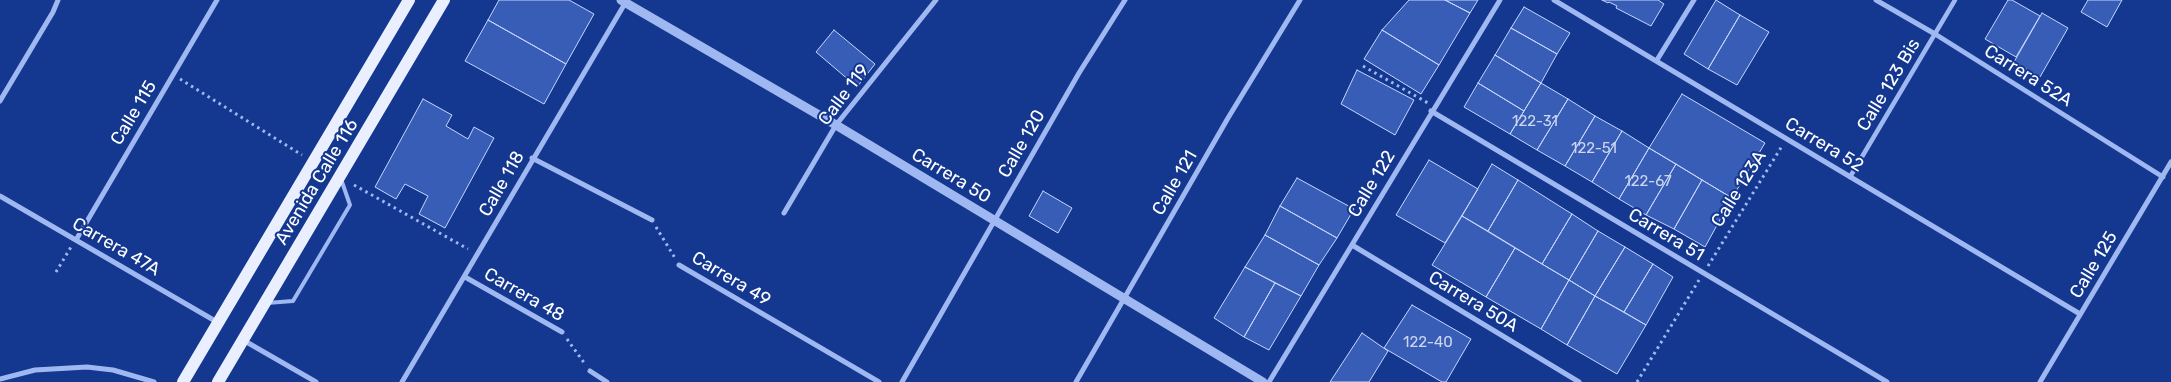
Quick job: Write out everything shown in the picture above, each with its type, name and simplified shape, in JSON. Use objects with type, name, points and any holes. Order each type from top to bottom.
[{"type":"main road","name":"Avenida Calle 116","points":[[183,382],[408,0]]},
{"type":"main road","name":"Avenida Calle 116","points":[[218,382],[444,0]]},
{"type":"street","points":[[0,101],[53,12],[58,0]]},
{"type":"street","name":"Calle 115","points":[[76,240],[217,0]]},
{"type":"street","name":"Calle 119","points":[[784,213],[836,125],[936,0]]},
{"type":"street","name":"Calle 120","points":[[902,382],[1079,73],[1125,0]]},
{"type":"street","name":"Calle 121","points":[[1076,382],[1228,118],[1300,0]]},
{"type":"street","name":"Calle 122","points":[[1269,382],[1432,109],[1500,0]]},
{"type":"street","name":"Carrera 52","points":[[1554,0],[2080,314]]},
{"type":"street","points":[[1657,60],[1694,0]]},
{"type":"street","name":"Carrera 52A","points":[[1876,0],[1935,34],[2163,177]]},
{"type":"street","name":"Calle 123 Bis","points":[[1850,176],[1955,0]]},
{"type":"street","name":"Carrera 50","points":[[624,1],[836,125],[1263,382]]},
{"type":"street","name":"Calle 118","points":[[402,382],[465,277],[624,1]]},
{"type":"street","name":"Carrera 51","points":[[1432,109],[1888,382]]},
{"type":"street","points":[[532,158],[652,220]]},
{"type":"street","name":"Calle 125","points":[[2040,382],[2171,162]]},
{"type":"street","name":"Carrera 47A","points":[[0,196],[218,322]]},
{"type":"street","name":"Carrera 50A","points":[[1352,245],[1579,382]]},
{"type":"street","name":"Carrera 49","points":[[680,266],[879,382]]},
{"type":"street","name":"Carrera 48","points":[[465,277],[562,332]]},
{"type":"street","points":[[243,340],[316,382]]},
{"type":"street","points":[[0,379],[35,370],[88,366],[113,370],[154,382]]},
{"type":"street","points":[[590,371],[607,382]]},
{"type":"lane","points":[[265,304],[293,301],[350,206],[340,178]]},
{"type":"path","points":[[1363,66],[1432,109]]},
{"type":"path","points":[[173,75],[313,162]]},
{"type":"path","name":"Calle 123A","points":[[1637,382],[1786,139]]},
{"type":"path","name":"Carrera 48","points":[[340,178],[477,254]]},
{"type":"path","name":"Carrera 49","points":[[652,220],[680,266]]},
{"type":"path","points":[[56,272],[76,240]]},
{"type":"path","name":"Carrera 48","points":[[562,332],[590,371]]},
{"type":"building","points":[[499,0],[569,0],[594,14],[566,64],[488,20]]},
{"type":"building","points":[[1409,0],[1445,0],[1470,13],[1439,65],[1382,30]]},
{"type":"building","points":[[1445,0],[1478,0],[1470,13]]},
{"type":"building","points":[[1602,0],[1658,0],[1664,4],[1651,26],[1616,8],[1617,6]]},
{"type":"building","points":[[1716,0],[1740,15],[1708,69],[1684,54]]},
{"type":"building","points":[[2008,0],[2012,0],[2040,16],[2016,57],[1985,39]]},
{"type":"building","points":[[2088,0],[2122,0],[2107,27],[2081,12]]},
{"type":"building","points":[[1524,7],[1570,33],[1557,54],[1511,28]]},
{"type":"building","points":[[2042,13],[2068,28],[2040,77],[2014,62]]},
{"type":"building","points":[[1740,15],[1769,32],[1737,85],[1708,69]]},
{"type":"building","points":[[488,20],[566,64],[544,104],[465,61]]},
{"type":"building","points":[[1511,28],[1557,54],[1541,83],[1495,55]]},
{"type":"building","points":[[834,30],[875,64],[857,87],[816,52]]},
{"type":"building","points":[[1382,30],[1439,65],[1421,94],[1364,59]]},
{"type":"building","points":[[1495,55],[1541,83],[1524,111],[1478,83]]},
{"type":"building","points":[[1357,70],[1414,100],[1395,135],[1341,104]]},
{"type":"building","points":[[1478,83],[1524,111],[1510,134],[1464,107]]},
{"type":"building","points":[[1541,83],[1568,99],[1537,150],[1510,134]]},
{"type":"building","points":[[1682,94],[1765,143],[1732,198],[1649,148]]},
{"type":"building","points":[[423,99],[452,115],[446,126],[468,139],[474,127],[494,138],[445,228],[419,214],[428,196],[405,184],[396,199],[375,187]]},
{"type":"building","points":[[1568,99],[1595,116],[1565,166],[1537,150]]},
{"type":"building","points":[[1595,116],[1622,131],[1592,182],[1565,166]]},
{"type":"building","points":[[1622,131],[1649,148],[1619,199],[1592,182]]},
{"type":"building","points":[[1649,148],[1676,164],[1646,215],[1619,199]]},
{"type":"building","points":[[1429,160],[1478,189],[1445,243],[1396,215]]},
{"type":"building","points":[[1492,164],[1518,180],[1488,231],[1462,216]]},
{"type":"building","points":[[1676,164],[1702,180],[1674,229],[1646,215]]},
{"type":"building","points":[[1297,178],[1354,209],[1337,238],[1280,206]]},
{"type":"building","points":[[1518,180],[1572,214],[1542,264],[1488,231]]},
{"type":"building","points":[[1702,180],[1732,198],[1705,247],[1674,229]]},
{"type":"building","points":[[1043,191],[1072,208],[1058,233],[1029,216]]},
{"type":"building","points":[[1280,206],[1337,238],[1319,265],[1265,235]]},
{"type":"building","points":[[1572,214],[1598,231],[1569,280],[1542,264]]},
{"type":"building","points":[[1462,216],[1515,248],[1486,297],[1432,265]]},
{"type":"building","points":[[1598,231],[1625,247],[1595,296],[1569,280]]},
{"type":"building","points":[[1265,235],[1319,265],[1301,296],[1245,267]]},
{"type":"building","points":[[1625,247],[1653,264],[1624,312],[1595,296]]},
{"type":"building","points":[[1515,248],[1569,280],[1541,329],[1486,297]]},
{"type":"building","points":[[1653,264],[1673,277],[1646,325],[1624,312]]},
{"type":"building","points":[[1245,267],[1275,283],[1244,337],[1214,318]]},
{"type":"building","points":[[1569,280],[1595,296],[1567,345],[1541,329]]},
{"type":"building","points":[[1275,283],[1301,296],[1269,350],[1244,337]]},
{"type":"building","points":[[1595,296],[1646,325],[1617,374],[1567,345]]},
{"type":"building","points":[[1412,305],[1471,339],[1446,382],[1442,382],[1384,348]]},
{"type":"building","points":[[1362,333],[1388,351],[1369,382],[1330,382]]}]
